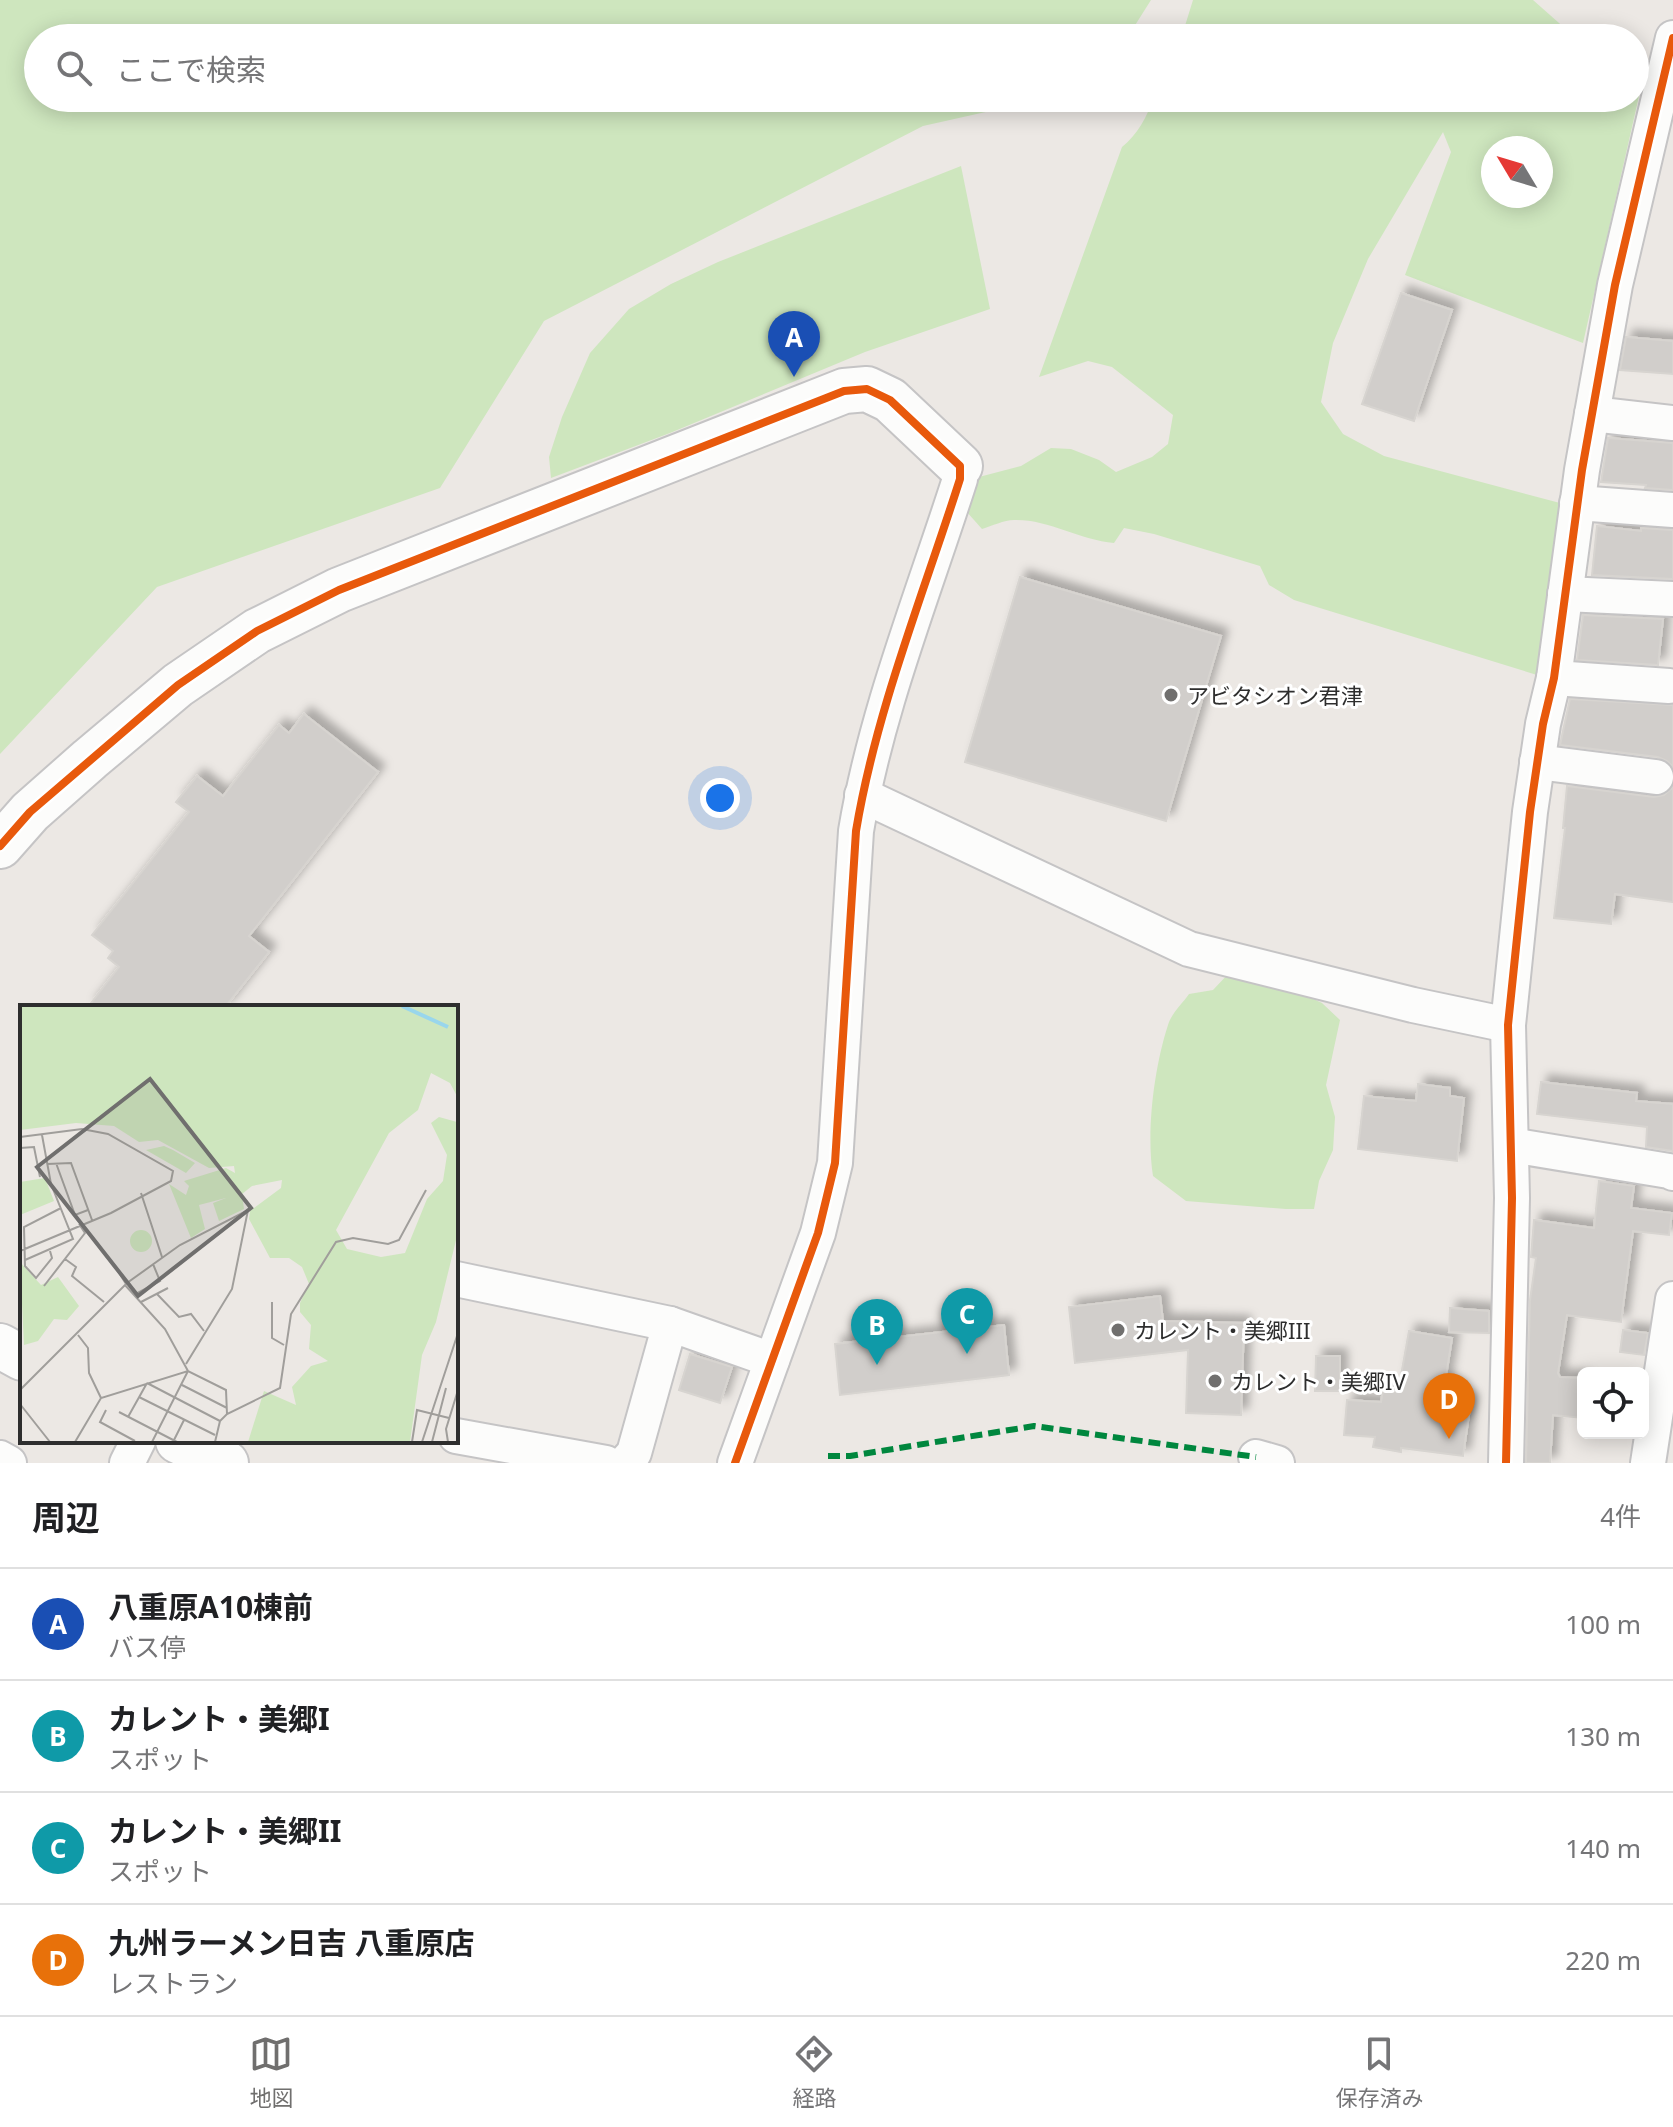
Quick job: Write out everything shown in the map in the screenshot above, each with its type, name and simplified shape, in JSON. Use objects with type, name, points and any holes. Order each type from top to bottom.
[{"type":"street","points":[[1506,1463],[1511,1145],[1508,1025],[1537,762],[1554,678],[1577,503],[1615,285],[1673,38]]},
{"type":"street","points":[[0,846],[30,812],[178,685],[257,631],[339,590],[844,391],[867,389],[890,400],[960,466],[960,479],[874,741],[862,795],[856,831],[835,1163],[818,1233],[735,1463]]},
{"type":"street","points":[[1592,414],[1673,423]]},
{"type":"street","points":[[1577,503],[1673,510]]},
{"type":"street","points":[[1565,594],[1673,599]]},
{"type":"street","points":[[1554,678],[1669,686]]},
{"type":"street","points":[[1537,762],[1656,777]]},
{"type":"street","points":[[862,795],[1189,949],[1508,1025]]},
{"type":"street","points":[[1511,1145],[1673,1173]]},
{"type":"street","points":[[458,1279],[670,1324],[772,1360]]},
{"type":"street","points":[[1648,1463],[1673,1299]]},
{"type":"street","points":[[625,1463],[634,1453],[670,1324]]},
{"type":"street","points":[[0,1346],[20,1357]]},
{"type":"street","points":[[458,1436],[606,1463]]},
{"type":"street","points":[[127,1463],[137,1443]]},
{"type":"street","points":[[182,1443],[226,1463]]},
{"type":"street","points":[[0,1458],[9,1463]]},
{"type":"green space","points":[[0,0],[1151,0],[1136,24],[24,24],[24,112],[986,112],[923,126],[544,321],[440,488],[157,587],[0,754]]},
{"type":"green space","points":[[1193,0],[1533,0],[1560,24],[1186,24]]},
{"type":"green space","points":[[1148,112],[1635,112],[1583,343],[1405,275],[1451,152],[1443,132],[1368,259],[1333,343],[1321,402],[1343,434],[1384,456],[1560,503],[1537,675],[1294,600],[1269,585],[1260,566],[1154,534],[1124,528],[1114,543],[1027,521],[1006,521],[982,529],[966,511],[979,477],[1021,466],[1051,448],[1071,449],[1099,460],[1116,472],[1152,457],[1168,444],[1173,415],[1112,367],[1088,361],[1039,377],[1122,147]]},
{"type":"green space","points":[[961,166],[990,309],[865,352],[670,433],[551,478],[549,457],[562,417],[590,353],[629,309],[671,284],[718,262]]},
{"type":"green space","points":[[1230,972],[1296,991],[1322,1003],[1340,1020],[1326,1085],[1335,1117],[1333,1150],[1319,1181],[1314,1209],[1186,1201],[1153,1176],[1150,1140],[1153,1100],[1169,1021],[1189,994],[1213,990]]},
{"type":"building","points":[[1401,293],[1452,310],[1414,421],[1362,404]]},
{"type":"building","points":[[1626,337],[1673,341],[1673,374],[1620,370]]},
{"type":"building","points":[[1608,438],[1673,443],[1673,490],[1601,482]]},
{"type":"building","points":[[1597,526],[1641,531],[1641,528],[1673,530],[1673,579],[1592,575]]},
{"type":"building","name":"アビタシオン君津","points":[[1020,577],[1221,636],[1166,821],[965,762]]},
{"type":"building","points":[[1583,615],[1663,619],[1658,665],[1577,660]]},
{"type":"building","points":[[1570,699],[1673,705],[1673,767],[1658,757],[1560,745]]},
{"type":"building","points":[[304,714],[378,772],[249,936],[269,952],[227,1005],[90,1005],[119,967],[108,958],[113,951],[92,935],[189,812],[176,802],[197,776],[223,796],[279,725],[289,733]]},
{"type":"building","points":[[1567,786],[1654,797],[1664,795],[1673,787],[1673,902],[1615,894],[1611,924],[1554,918]]},
{"type":"building","points":[[1541,1082],[1637,1093],[1636,1101],[1673,1104],[1673,1151],[1646,1147],[1647,1127],[1537,1114]]},
{"type":"building","points":[[1418,1084],[1450,1088],[1450,1096],[1464,1098],[1457,1161],[1358,1149],[1364,1096],[1416,1101]]},
{"type":"building","points":[[1599,1181],[1634,1186],[1631,1208],[1672,1213],[1669,1235],[1633,1231],[1621,1322],[1567,1315],[1558,1373],[1560,1377],[1577,1378],[1577,1417],[1553,1415],[1550,1463],[1526,1463],[1530,1300],[1536,1258],[1531,1257],[1534,1220],[1594,1228]]},
{"type":"building","points":[[1160,1296],[1163,1321],[1244,1323],[1241,1415],[1186,1413],[1188,1350],[1075,1363],[1069,1307]]},
{"type":"building","points":[[1450,1308],[1489,1311],[1489,1333],[1449,1332]]},
{"type":"building","points":[[1004,1325],[1009,1375],[840,1395],[835,1344]]},
{"type":"building","points":[[1623,1330],[1648,1333],[1644,1355],[1620,1352]]},
{"type":"building","points":[[1409,1331],[1452,1338],[1443,1395],[1471,1401],[1463,1456],[1401,1448],[1401,1452],[1373,1447],[1375,1437],[1344,1435],[1347,1400],[1381,1402],[1383,1390],[1398,1392]]},
{"type":"building","points":[[690,1354],[732,1367],[720,1403],[679,1390]]},
{"type":"building","points":[[1316,1356],[1340,1356],[1340,1391],[1315,1391]]},
{"type":"marked path","points":[[828,1456],[850,1456],[1034,1426],[1256,1457]]},
{"type":"cycle path","points":[[1506,1463],[1512,1198],[1508,1025],[1530,812],[1543,724],[1554,678],[1582,470],[1615,285],[1673,38]]},
{"type":"cycle path","points":[[0,846],[30,812],[178,685],[257,631],[339,590],[844,391],[867,389],[890,400],[960,466],[960,479],[888,697],[856,831],[835,1163],[818,1233],[735,1463]]},
{"type":"place","name":"八重原A10棟前","points":[[794,377]]},
{"type":"place","name":"アビタシオン君津","points":[[1171,695]]},
{"type":"place","name":"カレント・美郷III","points":[[1118,1330]]},
{"type":"place","name":"カレント・美郷II","points":[[967,1354]]},
{"type":"place","name":"カレント・美郷I","points":[[877,1365]]},
{"type":"place","name":"カレント・美郷IV","points":[[1215,1381]]},
{"type":"place","name":"九州ラーメン日吉 八重原店","points":[[1449,1439]]}]
